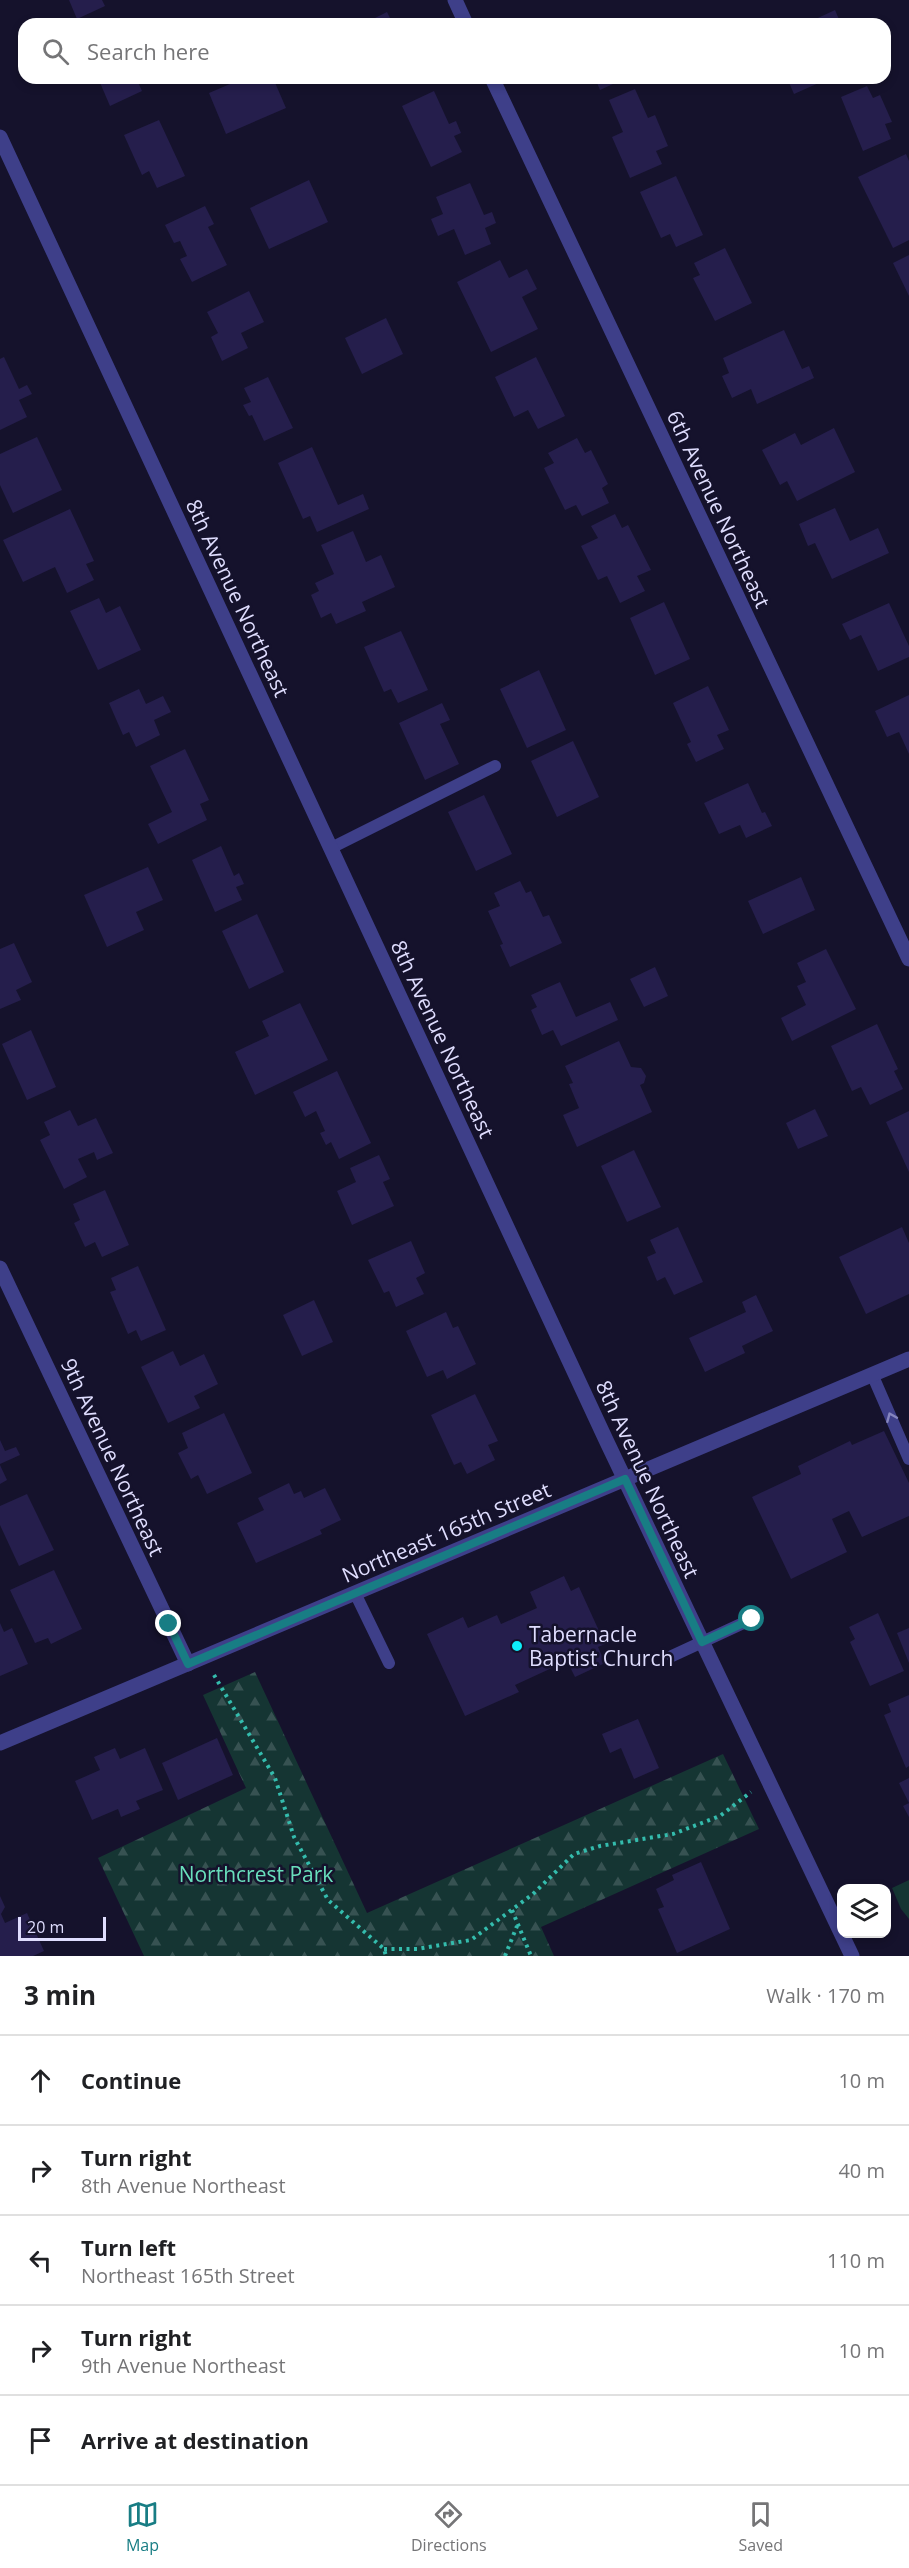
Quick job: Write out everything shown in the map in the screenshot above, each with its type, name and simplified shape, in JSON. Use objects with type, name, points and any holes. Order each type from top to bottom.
[{"type":"street","points":[[454,0],[463,18]]},
{"type":"street","name":"6th Avenue Northeast","points":[[495,84],[909,959]]},
{"type":"street","name":"8th Avenue Northeast","points":[[0,137],[625,1479],[852,1956]]},
{"type":"street","name":"9th Avenue Northeast","points":[[0,1268],[188,1664]]},
{"type":"street","name":"Northeast 165th Street","points":[[0,1743],[909,1359]]},
{"type":"lane","points":[[331,848],[495,766]]},
{"type":"lane","points":[[873,1374],[909,1459]]},
{"type":"lane","points":[[355,1593],[389,1663]]},
{"type":"lane","points":[[672,1656],[752,1619]]},
{"type":"path","points":[[214,1675],[275,1778],[294,1837],[328,1900],[384,1949],[386,1956]]},
{"type":"path","points":[[384,1949],[417,1949],[471,1940],[533,1894],[574,1854],[600,1846],[673,1834],[720,1816],[768,1778]]},
{"type":"path","points":[[512,1910],[531,1956]]},
{"type":"path","points":[[505,1956],[518,1925]]},
{"type":"green space","name":"Northcrest Park","points":[[255,1672],[367,1913],[723,1754],[759,1829],[541,1927],[554,1956],[144,1956],[98,1858],[246,1788],[203,1695]]},
{"type":"green space","points":[[909,1880],[909,1919],[901,1909],[892,1888]]},
{"type":"building","points":[[69,0],[102,0],[105,6],[77,18]]},
{"type":"building","points":[[835,10],[838,18],[818,18]]},
{"type":"building","points":[[387,12],[390,18],[375,18]]},
{"type":"building","points":[[101,84],[139,84],[142,91],[110,106]]},
{"type":"building","points":[[230,84],[276,84],[286,108],[226,134],[209,93]]},
{"type":"building","points":[[598,84],[613,84],[600,90]]},
{"type":"building","points":[[790,84],[816,84],[794,94]]},
{"type":"building","points":[[867,86],[873,98],[880,95],[892,122],[885,124],[891,139],[863,151],[841,97]]},
{"type":"building","points":[[635,89],[648,118],[655,115],[668,146],[656,151],[662,164],[630,178],[612,137],[623,132],[609,100]]},
{"type":"building","points":[[434,91],[449,124],[456,121],[461,133],[454,136],[462,152],[431,167],[402,106]]},
{"type":"building","points":[[159,120],[185,176],[157,188],[149,171],[142,175],[124,135]]},
{"type":"building","points":[[906,154],[909,161],[909,240],[893,248],[858,177]]},
{"type":"building","points":[[676,176],[703,235],[676,247],[670,234],[661,238],[640,192]]},
{"type":"building","points":[[309,180],[328,222],[269,249],[250,208]]},
{"type":"building","points":[[470,183],[484,215],[492,212],[496,223],[485,228],[491,244],[465,255],[454,229],[438,236],[431,219],[443,214],[436,197]]},
{"type":"building","points":[[205,206],[214,224],[208,227],[227,265],[192,282],[180,259],[187,256],[180,241],[174,243],[165,225]]},
{"type":"building","points":[[725,248],[752,303],[715,321],[693,278],[700,275],[694,263]]},
{"type":"building","points":[[909,255],[909,296],[893,263]]},
{"type":"building","points":[[500,260],[509,278],[527,269],[537,289],[522,297],[538,329],[491,352],[457,282]]},
{"type":"building","points":[[249,291],[264,322],[241,333],[248,348],[222,361],[211,337],[218,333],[207,312]]},
{"type":"building","points":[[386,318],[403,354],[362,374],[345,338]]},
{"type":"building","points":[[784,330],[802,369],[809,366],[814,378],[757,404],[751,389],[732,398],[722,376],[729,373],[723,358]]},
{"type":"building","points":[[4,357],[19,389],[27,385],[32,394],[19,400],[27,417],[0,430],[0,359]]},
{"type":"building","points":[[536,357],[565,416],[538,429],[528,410],[514,417],[495,377]]},
{"type":"building","points":[[268,377],[293,428],[264,441],[252,415],[249,416],[243,405],[251,402],[244,388]]},
{"type":"building","points":[[834,428],[855,472],[797,501],[787,481],[780,485],[762,450],[795,433],[801,445]]},
{"type":"building","points":[[37,437],[62,490],[13,513],[0,485],[0,454]]},
{"type":"building","points":[[577,438],[585,453],[591,450],[608,484],[602,488],[609,503],[582,516],[576,505],[565,510],[544,468],[554,463],[548,453]]},
{"type":"building","points":[[312,447],[338,505],[363,494],[369,509],[317,532],[310,516],[303,519],[278,463]]},
{"type":"building","points":[[835,508],[850,541],[878,528],[889,553],[832,579],[815,543],[808,546],[799,524]]},
{"type":"building","points":[[70,509],[94,561],[86,564],[94,580],[67,593],[55,567],[23,582],[3,540]]},
{"type":"building","points":[[615,514],[622,528],[628,525],[651,570],[637,576],[645,591],[620,603],[607,576],[598,580],[581,546],[598,538],[591,526]]},
{"type":"building","points":[[353,531],[366,562],[381,555],[395,587],[362,602],[366,611],[336,624],[331,613],[321,618],[311,595],[319,591],[315,583],[334,574],[321,545]]},
{"type":"building","points":[[99,598],[106,613],[120,606],[141,650],[98,670],[70,611]]},
{"type":"building","points":[[664,602],[690,659],[655,675],[630,618]]},
{"type":"building","points":[[889,603],[909,646],[909,657],[878,671],[861,635],[850,640],[842,624]]},
{"type":"building","points":[[401,631],[428,690],[398,703],[391,689],[384,692],[364,647]]},
{"type":"building","points":[[539,670],[566,730],[527,748],[500,689]]},
{"type":"building","points":[[708,686],[729,730],[717,735],[724,749],[696,762],[687,744],[691,742],[673,703]]},
{"type":"building","points":[[139,689],[146,704],[163,696],[171,712],[154,720],[160,735],[136,747],[129,732],[123,735],[109,703]]},
{"type":"building","points":[[909,695],[909,754],[899,732],[887,737],[875,711]]},
{"type":"building","points":[[442,703],[450,720],[440,724],[459,764],[425,780],[399,723]]},
{"type":"building","points":[[573,741],[599,797],[557,817],[531,761]]},
{"type":"building","points":[[185,749],[209,800],[200,804],[207,820],[158,844],[148,824],[172,812],[150,766]]},
{"type":"building","points":[[748,783],[762,813],[765,812],[772,826],[746,838],[740,825],[719,834],[704,803]]},
{"type":"building","points":[[484,795],[512,854],[476,871],[448,812]]},
{"type":"building","points":[[221,846],[234,876],[239,873],[244,884],[236,887],[242,900],[215,912],[192,860]]},
{"type":"building","points":[[148,867],[163,900],[136,912],[144,930],[107,947],[84,895]]},
{"type":"building","points":[[801,877],[815,910],[763,934],[748,901]]},
{"type":"building","points":[[520,881],[526,893],[531,891],[543,917],[549,915],[562,943],[510,967],[500,945],[503,944],[488,911],[500,906],[494,893]]},
{"type":"building","points":[[257,914],[284,972],[249,989],[222,931]]},
{"type":"building","points":[[14,943],[32,982],[16,990],[21,1000],[0,1009],[0,949]]},
{"type":"building","points":[[826,949],[856,1009],[792,1041],[781,1018],[806,1005],[797,986],[806,982],[797,963]]},
{"type":"building","points":[[655,967],[668,996],[644,1007],[630,979]]},
{"type":"building","points":[[560,982],[576,1017],[610,1002],[618,1020],[561,1046],[553,1030],[542,1035],[531,1010],[537,1007],[531,995]]},
{"type":"building","points":[[300,1003],[328,1060],[255,1095],[235,1052],[269,1036],[262,1021]]},
{"type":"building","points":[[877,1024],[898,1069],[894,1071],[903,1089],[870,1105],[861,1087],[852,1091],[831,1046]]},
{"type":"building","points":[[31,1030],[56,1087],[27,1100],[2,1044]]},
{"type":"building","points":[[619,1041],[631,1067],[641,1068],[646,1076],[644,1083],[640,1085],[652,1112],[577,1147],[563,1115],[579,1108],[569,1084],[573,1083],[565,1066]]},
{"type":"building","points":[[337,1071],[371,1143],[339,1159],[331,1142],[326,1145],[320,1133],[325,1131],[316,1111],[305,1117],[293,1092]]},
{"type":"building","points":[[815,1109],[828,1136],[798,1149],[786,1123]]},
{"type":"building","points":[[70,1110],[78,1126],[96,1118],[113,1153],[97,1160],[94,1152],[78,1159],[87,1177],[64,1189],[40,1140],[50,1135],[44,1122]]},
{"type":"building","points":[[909,1111],[909,1172],[886,1122]]},
{"type":"building","points":[[634,1150],[661,1207],[627,1222],[601,1166]]},
{"type":"building","points":[[379,1155],[390,1179],[383,1182],[394,1206],[352,1225],[337,1191],[356,1182],[350,1168]]},
{"type":"building","points":[[105,1190],[129,1245],[102,1257],[95,1242],[85,1247],[74,1223],[80,1220],[73,1204]]},
{"type":"building","points":[[678,1227],[703,1282],[674,1295],[665,1277],[657,1281],[647,1257],[656,1253],[650,1240]]},
{"type":"building","points":[[902,1227],[909,1243],[909,1294],[866,1314],[839,1257]]},
{"type":"building","points":[[411,1241],[425,1273],[416,1278],[424,1294],[396,1307],[389,1291],[384,1293],[368,1260]]},
{"type":"building","points":[[138,1266],[166,1330],[141,1341],[136,1330],[128,1334],[110,1292],[116,1290],[111,1278]]},
{"type":"building","points":[[756,1295],[773,1331],[742,1346],[745,1353],[705,1372],[689,1338],[746,1312],[742,1302]]},
{"type":"building","points":[[314,1300],[333,1342],[302,1356],[283,1315]]},
{"type":"building","points":[[446,1312],[453,1328],[458,1326],[476,1364],[447,1379],[443,1370],[427,1377],[406,1331]]},
{"type":"building","points":[[173,1351],[180,1366],[204,1354],[218,1384],[194,1396],[200,1408],[168,1423],[141,1367]]},
{"type":"building","points":[[475,1394],[498,1441],[488,1445],[495,1460],[467,1474],[461,1462],[454,1465],[431,1415]]},
{"type":"building","points":[[224,1413],[252,1473],[207,1494],[198,1475],[191,1479],[178,1453],[188,1448],[182,1433]]},
{"type":"building","points":[[884,1431],[909,1483],[909,1516],[862,1537],[849,1511],[832,1519],[847,1552],[791,1579],[752,1497],[801,1474],[798,1466],[850,1441],[852,1445]]},
{"type":"building","points":[[0,1440],[5,1451],[16,1447],[20,1455],[0,1464]]},
{"type":"building","points":[[0,1465],[7,1480],[0,1484]]},
{"type":"building","points":[[289,1483],[294,1494],[301,1491],[304,1498],[325,1488],[341,1520],[320,1530],[322,1534],[256,1563],[237,1523],[264,1510],[258,1498]]},
{"type":"building","points":[[27,1494],[54,1550],[19,1566],[0,1525],[0,1506]]},
{"type":"building","points":[[54,1570],[82,1629],[51,1644],[48,1638],[35,1643],[10,1590]]},
{"type":"building","name":"Tabernacle Baptist Church","points":[[564,1576],[571,1591],[579,1587],[605,1644],[598,1647],[605,1663],[575,1677],[567,1661],[515,1685],[519,1692],[465,1716],[427,1634],[463,1617],[468,1628],[497,1615],[501,1624],[537,1608],[530,1592]]},
{"type":"building","points":[[878,1613],[904,1671],[870,1686],[850,1642],[855,1639],[849,1627]]},
{"type":"building","points":[[0,1623],[4,1632],[12,1628],[28,1664],[0,1676]]},
{"type":"building","points":[[909,1628],[909,1663],[897,1633]]},
{"type":"building","points":[[909,1695],[909,1766],[906,1768],[884,1715],[891,1712],[888,1704]]},
{"type":"building","points":[[638,1719],[659,1768],[634,1779],[621,1748],[610,1753],[602,1734]]},
{"type":"building","points":[[217,1738],[233,1775],[178,1800],[162,1763]]},
{"type":"building","points":[[115,1748],[120,1759],[145,1748],[163,1790],[136,1801],[140,1809],[121,1817],[118,1809],[92,1820],[75,1781],[100,1770],[94,1757]]},
{"type":"building","points":[[909,1778],[909,1803],[899,1783]]},
{"type":"building","points":[[909,1803],[909,1817],[903,1806]]},
{"type":"building","points":[[701,1862],[730,1929],[677,1953],[658,1909],[664,1907],[656,1889],[674,1880],[672,1875]]},
{"type":"building","points":[[0,1896],[5,1907],[1,1914],[5,1923],[27,1913],[44,1951],[33,1956],[0,1956]]},
{"type":"place","name":"Tabernacle Baptist Church","points":[[517,1646]]},
{"type":"route","points":[[169,1624],[188,1664],[625,1479],[702,1642],[752,1619]]}]
